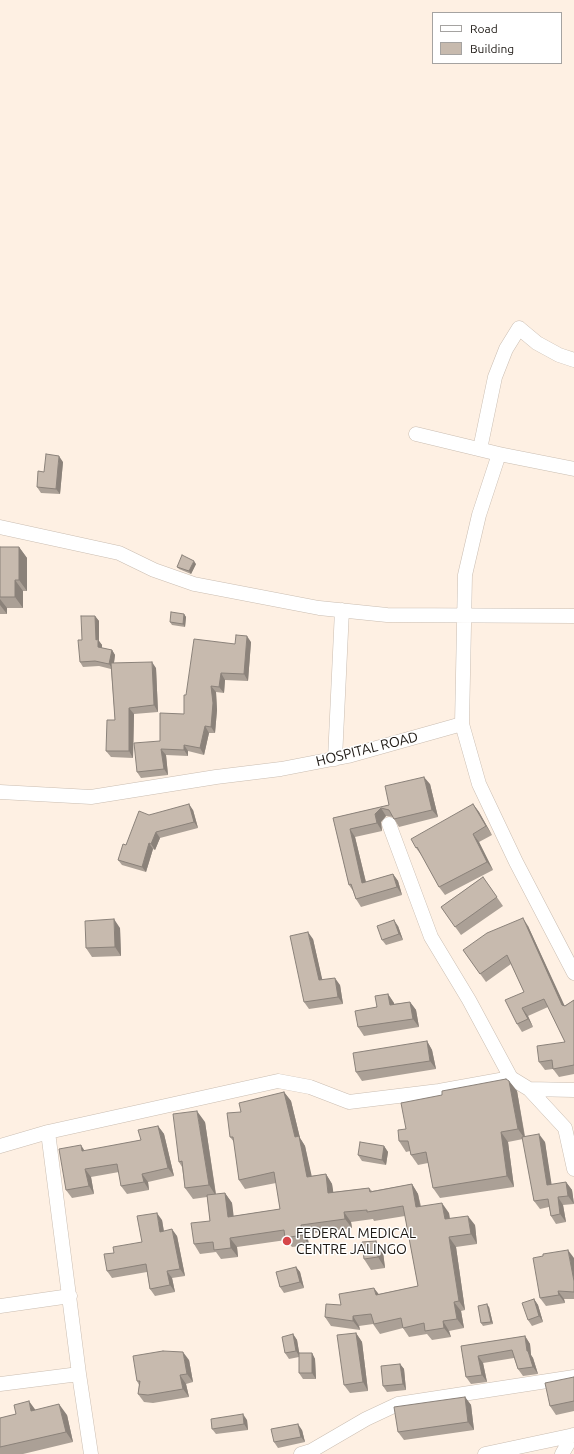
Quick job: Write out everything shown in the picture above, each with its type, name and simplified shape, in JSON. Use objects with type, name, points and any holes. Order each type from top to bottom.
[{"type":"street","points":[[480,449],[495,377],[506,349],[519,328],[537,343],[559,356],[574,360]]},
{"type":"street","points":[[416,434],[499,454],[574,469]]},
{"type":"street","points":[[499,454],[479,515],[465,575],[462,724],[479,784],[516,862],[574,973]]},
{"type":"street","points":[[0,527],[119,553],[154,570],[194,584],[319,608],[386,615],[574,616]]},
{"type":"street","points":[[335,759],[342,610]]},
{"type":"street","name":"HOSPITAL ROAD","points":[[0,792],[91,797],[216,777],[281,770],[335,759],[462,724]]},
{"type":"street","points":[[389,824],[431,937],[470,1000],[511,1078],[529,1089],[569,1126],[574,1169]]},
{"type":"street","points":[[0,1146],[48,1132],[278,1080],[310,1087],[348,1102],[439,1090],[511,1078]]},
{"type":"street","points":[[529,1089],[574,1090]]},
{"type":"street","points":[[48,1132],[79,1374],[91,1454]]},
{"type":"street","points":[[0,1306],[70,1296]]},
{"type":"street","points":[[0,1384],[79,1374]]},
{"type":"street","points":[[301,1454],[311,1451],[366,1419],[398,1404],[574,1377]]},
{"type":"street","points":[[486,1454],[574,1435]]},
{"type":"street","points":[[562,1454],[574,1435]]},
{"type":"building","points":[[46,454],[59,456],[56,489],[37,487],[38,471],[44,472]]},
{"type":"building","points":[[0,547],[19,547],[19,580],[15,580],[15,597],[0,597]]},
{"type":"building","points":[[182,555],[194,561],[189,571],[177,567]]},
{"type":"building","points":[[171,612],[184,614],[183,624],[170,622]]},
{"type":"building","points":[[81,616],[95,616],[96,640],[98,639],[98,647],[112,650],[109,664],[95,661],[80,662],[78,640],[82,640]]},
{"type":"building","points":[[236,635],[247,636],[244,674],[221,673],[219,687],[211,686],[213,703],[211,727],[205,726],[200,748],[184,745],[184,750],[161,749],[164,769],[137,772],[134,743],[160,741],[160,713],[184,714],[184,695],[186,695],[194,639],[235,644]]},
{"type":"building","points":[[152,662],[154,705],[129,708],[129,751],[106,751],[107,720],[115,720],[111,663]]},
{"type":"building","points":[[424,777],[432,810],[394,819],[389,810],[381,808],[375,814],[377,823],[350,829],[362,883],[393,874],[397,887],[356,899],[351,884],[349,885],[333,818],[389,805],[385,786]]},
{"type":"building","points":[[189,804],[194,822],[156,832],[151,844],[149,843],[142,867],[118,860],[123,844],[126,845],[139,811],[149,815]]},
{"type":"building","points":[[473,804],[486,826],[473,834],[487,862],[439,887],[411,839]]},
{"type":"building","points":[[483,877],[497,897],[455,927],[441,907]]},
{"type":"building","points":[[523,918],[562,1005],[565,1006],[574,1000],[574,1065],[553,1069],[552,1060],[539,1062],[537,1046],[565,1042],[544,999],[522,1008],[528,1019],[517,1024],[505,1000],[524,992],[507,955],[480,974],[463,950],[487,933]]},
{"type":"building","points":[[114,919],[115,947],[86,948],[85,921]]},
{"type":"building","points":[[394,920],[399,934],[382,940],[377,926]]},
{"type":"building","points":[[308,932],[319,980],[335,978],[338,997],[304,1002],[290,936]]},
{"type":"building","points":[[388,994],[390,1005],[410,1002],[413,1019],[358,1027],[355,1011],[377,1007],[375,996]]},
{"type":"building","points":[[427,1041],[430,1061],[356,1072],[353,1053]]},
{"type":"building","points":[[506,1079],[509,1081],[518,1129],[501,1132],[507,1176],[433,1188],[426,1152],[411,1155],[408,1141],[399,1141],[398,1130],[406,1129],[401,1103],[442,1095],[442,1091]]},
{"type":"building","points":[[284,1092],[295,1137],[299,1136],[307,1177],[326,1174],[328,1193],[369,1188],[370,1192],[412,1184],[416,1207],[442,1203],[445,1219],[468,1216],[471,1234],[449,1237],[459,1301],[454,1302],[457,1319],[443,1321],[444,1328],[425,1331],[424,1323],[403,1328],[401,1318],[374,1324],[371,1314],[353,1316],[353,1321],[325,1317],[326,1304],[341,1305],[339,1294],[374,1288],[376,1295],[418,1286],[403,1206],[367,1212],[367,1210],[344,1212],[345,1219],[301,1225],[302,1235],[285,1238],[284,1230],[230,1238],[231,1248],[214,1250],[213,1242],[194,1244],[191,1223],[210,1221],[207,1195],[225,1193],[228,1217],[280,1209],[274,1172],[239,1180],[233,1137],[230,1137],[227,1113],[241,1112],[239,1103]]},
{"type":"building","points":[[197,1111],[209,1185],[185,1188],[182,1161],[179,1162],[173,1114]]},
{"type":"building","points":[[158,1126],[168,1168],[142,1174],[144,1182],[121,1186],[117,1164],[85,1169],[89,1186],[66,1190],[59,1149],[81,1145],[82,1151],[141,1140],[138,1130]]},
{"type":"building","points":[[539,1134],[547,1185],[566,1182],[568,1196],[558,1197],[560,1214],[551,1216],[548,1199],[534,1201],[522,1137]]},
{"type":"building","points":[[360,1142],[384,1146],[382,1160],[358,1155]]},
{"type":"building","points":[[157,1213],[160,1232],[172,1229],[180,1269],[167,1271],[170,1285],[150,1289],[146,1264],[107,1271],[104,1254],[114,1253],[113,1247],[142,1242],[137,1216]]},
{"type":"building","points":[[376,1241],[378,1257],[364,1259],[362,1242]]},
{"type":"building","points":[[568,1250],[574,1281],[574,1292],[558,1291],[559,1295],[540,1298],[533,1258],[543,1256],[543,1254]]},
{"type":"building","points":[[296,1267],[300,1282],[280,1287],[276,1272]]},
{"type":"building","points":[[534,1299],[539,1316],[528,1320],[522,1303]]},
{"type":"building","points":[[487,1304],[491,1322],[481,1323],[478,1306]]},
{"type":"building","points":[[356,1333],[363,1382],[344,1385],[337,1335]]},
{"type":"building","points":[[293,1334],[296,1351],[285,1353],[282,1337]]},
{"type":"building","points":[[525,1336],[527,1351],[533,1367],[518,1369],[512,1350],[478,1356],[482,1375],[466,1377],[461,1346]]},
{"type":"building","points":[[163,1351],[183,1352],[187,1374],[180,1375],[183,1389],[148,1395],[138,1394],[140,1381],[137,1381],[133,1356]]},
{"type":"building","points":[[299,1353],[312,1353],[312,1373],[299,1373]]},
{"type":"building","points":[[400,1364],[403,1384],[383,1386],[381,1366]]},
{"type":"building","points":[[574,1377],[574,1401],[550,1406],[545,1383]]},
{"type":"building","points":[[465,1397],[468,1422],[398,1432],[394,1407]]},
{"type":"building","points":[[29,1401],[31,1411],[59,1404],[66,1432],[0,1447],[0,1418],[16,1414],[14,1405]]},
{"type":"building","points":[[243,1414],[244,1424],[212,1429],[211,1419]]},
{"type":"building","points":[[298,1424],[301,1437],[274,1442],[271,1429]]},
{"type":"place","name":"FEDERAL MEDICAL CENTRE JALINGO","points":[[287,1241]]}]
